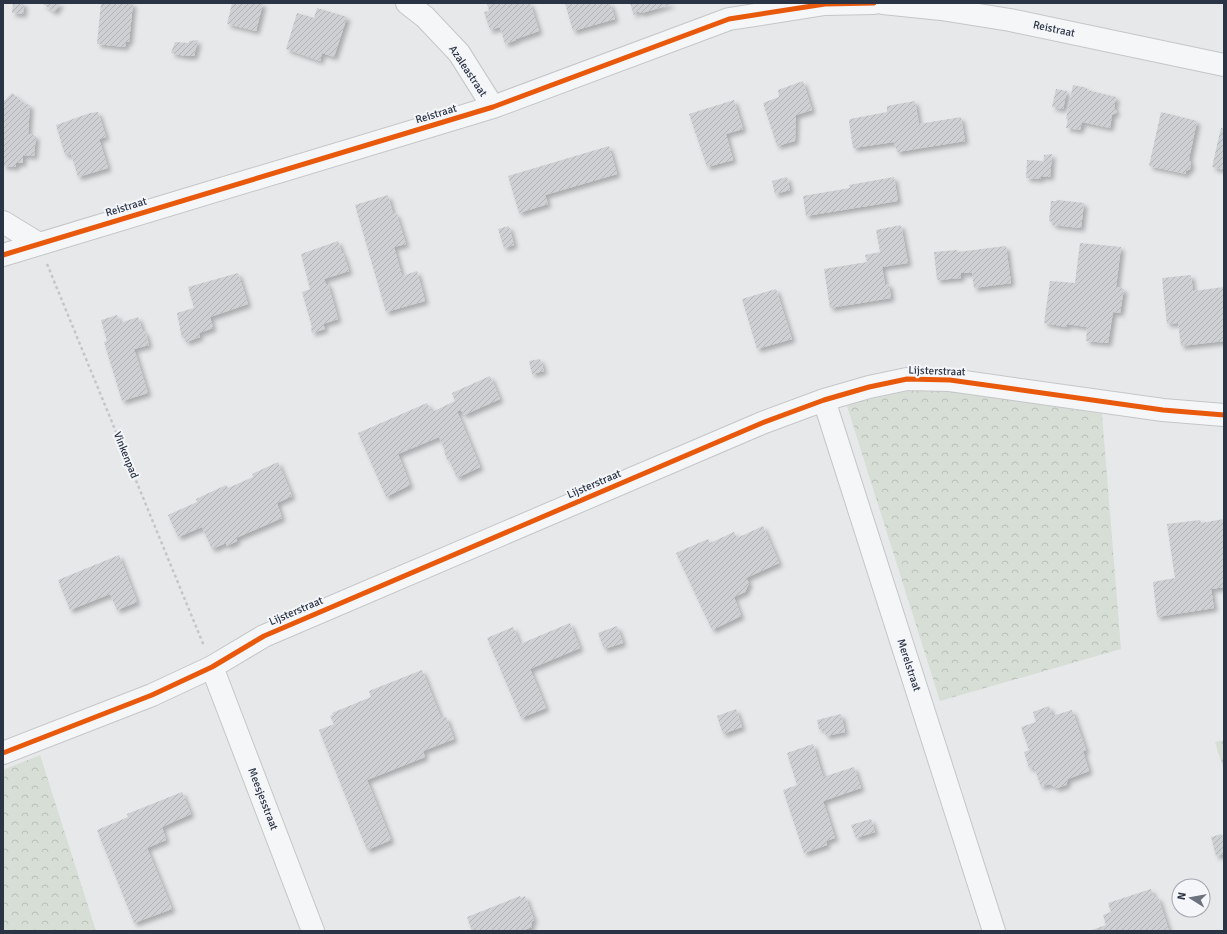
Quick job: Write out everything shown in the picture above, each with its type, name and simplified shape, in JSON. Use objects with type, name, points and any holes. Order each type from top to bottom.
[{"type":"street","name":"Azaleastraat","points":[[408,3],[426,17],[459,53],[493,107]]},
{"type":"street","name":"Reistraat","points":[[3,255],[493,107],[731,11],[825,4],[874,3]]},
{"type":"street","name":"Reistraat","points":[[883,3],[941,9],[1010,20],[1224,65]]},
{"type":"street","points":[[3,222],[39,244]]},
{"type":"street","name":"Lijsterstraat","points":[[3,753],[152,695],[212,667],[264,636],[762,423],[824,400],[869,387],[907,379],[950,380],[1163,410],[1224,414]]},
{"type":"street","name":"Merelstraat","points":[[824,400],[994,931]]},
{"type":"street","name":"Meesjesstraat","points":[[212,667],[313,931]]},
{"type":"green space","points":[[918,389],[961,391],[1102,414],[1121,649],[940,701],[847,406],[861,401]]},
{"type":"green space","points":[[1224,740],[1224,771],[1215,742]]},
{"type":"green space","points":[[40,755],[96,931],[3,931],[3,770]]},
{"type":"building","points":[[13,3],[24,3],[23,14],[12,13]]},
{"type":"building","points":[[42,3],[61,3],[54,12]]},
{"type":"building","points":[[101,3],[133,3],[129,42],[126,41],[125,47],[97,44]]},
{"type":"building","points":[[232,3],[263,3],[256,31],[227,24]]},
{"type":"building","points":[[487,3],[530,3],[539,31],[505,44],[500,27],[490,30],[484,12],[489,11]]},
{"type":"building","points":[[565,3],[610,3],[615,19],[573,31]]},
{"type":"building","points":[[630,3],[672,4],[642,13],[636,11],[634,16]]},
{"type":"building","points":[[317,8],[347,17],[334,57],[322,53],[320,61],[286,49],[297,13],[314,18]]},
{"type":"building","points":[[198,40],[194,56],[171,53],[175,42],[189,43],[189,41]]},
{"type":"building","points":[[803,81],[812,110],[796,115],[795,141],[777,146],[763,103],[779,97],[778,90]]},
{"type":"building","points":[[1073,85],[1116,97],[1114,108],[1117,112],[1112,115],[1110,128],[1082,122],[1080,130],[1066,128],[1068,119],[1066,119]]},
{"type":"building","points":[[1056,89],[1067,91],[1063,109],[1052,107]]},
{"type":"building","points":[[12,93],[25,104],[30,105],[28,134],[36,136],[34,156],[23,155],[23,163],[16,163],[16,167],[3,166],[3,102]]},
{"type":"building","points":[[734,100],[743,129],[726,134],[733,160],[707,167],[689,114]]},
{"type":"building","points":[[915,101],[919,124],[961,117],[965,141],[897,152],[894,142],[853,148],[849,121],[850,119],[887,112],[887,106]]},
{"type":"building","points":[[98,112],[106,137],[99,139],[108,168],[78,177],[71,154],[65,155],[56,125],[90,113]]},
{"type":"building","points":[[1161,112],[1197,121],[1189,159],[1191,163],[1190,169],[1186,171],[1186,174],[1149,166]]},
{"type":"building","points":[[1221,128],[1224,128],[1224,170],[1212,167]]},
{"type":"building","points":[[609,146],[617,174],[545,195],[548,204],[519,213],[508,176]]},
{"type":"building","points":[[1052,154],[1050,177],[1041,176],[1041,179],[1026,178],[1027,160],[1043,161],[1043,167],[1044,155]]},
{"type":"building","points":[[787,177],[790,190],[775,194],[772,181]]},
{"type":"building","points":[[894,177],[898,201],[806,216],[803,196],[850,188],[849,185]]},
{"type":"building","points":[[388,195],[393,214],[396,213],[406,244],[394,247],[402,276],[417,271],[425,301],[386,312],[355,205]]},
{"type":"building","points":[[1057,200],[1084,203],[1081,228],[1053,225],[1053,222],[1049,221],[1051,201]]},
{"type":"building","points":[[901,225],[908,263],[882,267],[885,284],[889,284],[891,298],[830,308],[824,269],[867,262],[865,255],[880,252],[876,230]]},
{"type":"building","points":[[509,226],[514,245],[504,248],[498,229]]},
{"type":"building","points":[[338,241],[349,271],[324,279],[326,284],[328,284],[338,319],[323,324],[325,329],[312,333],[312,327],[302,292],[310,289],[301,254]]},
{"type":"building","points":[[1080,243],[1121,247],[1116,287],[1124,289],[1120,313],[1113,312],[1108,343],[1086,341],[1087,327],[1067,324],[1067,327],[1044,323],[1050,281],[1075,283]]},
{"type":"building","points":[[1006,246],[1011,283],[974,288],[972,273],[961,273],[961,278],[937,280],[934,252],[957,250],[958,252]]},
{"type":"building","points":[[238,273],[248,304],[210,317],[213,328],[199,333],[200,337],[186,342],[184,337],[182,338],[177,313],[194,308],[188,287]]},
{"type":"building","points":[[1191,275],[1193,291],[1224,287],[1224,341],[1181,346],[1178,323],[1167,324],[1162,278]]},
{"type":"building","points":[[776,289],[792,339],[757,349],[742,299]]},
{"type":"building","points":[[117,315],[120,323],[138,317],[143,332],[145,331],[149,345],[134,349],[148,393],[122,401],[104,342],[107,341],[101,320]]},
{"type":"building","points":[[540,359],[544,371],[532,374],[529,361]]},
{"type":"building","points":[[490,376],[500,399],[464,415],[461,410],[457,411],[480,467],[457,478],[444,452],[445,451],[439,437],[398,454],[410,485],[386,497],[358,433],[427,403],[432,412],[455,401],[452,393]]},
{"type":"building","points":[[278,462],[292,496],[277,503],[282,518],[236,538],[237,541],[227,546],[226,543],[212,549],[202,527],[178,537],[168,515],[197,502],[196,499],[226,485],[228,488],[253,477],[252,474]]},
{"type":"building","points":[[1224,519],[1224,587],[1211,589],[1214,608],[1157,617],[1153,582],[1175,578],[1167,524],[1200,520],[1201,523]]},
{"type":"building","points":[[763,526],[779,563],[746,578],[749,583],[745,592],[734,597],[741,616],[712,630],[676,553],[708,539],[710,543],[734,532],[737,538]]},
{"type":"building","points":[[119,555],[137,602],[117,610],[110,594],[70,610],[58,580]]},
{"type":"building","points":[[570,623],[580,648],[530,669],[546,708],[521,718],[487,638],[513,627],[520,644]]},
{"type":"building","points":[[617,626],[623,643],[604,649],[598,633]]},
{"type":"building","points":[[422,670],[441,718],[446,717],[454,739],[423,751],[425,757],[367,780],[391,840],[367,850],[319,730],[334,724],[330,716],[333,715],[332,713],[371,697],[369,691]]},
{"type":"building","points":[[1049,706],[1052,716],[1072,710],[1086,750],[1083,751],[1089,771],[1068,779],[1066,785],[1057,788],[1049,784],[1041,787],[1034,767],[1029,768],[1024,752],[1029,750],[1021,727],[1036,722],[1033,712]]},
{"type":"building","points":[[736,709],[742,727],[723,734],[717,716]]},
{"type":"building","points":[[841,714],[845,732],[826,736],[824,729],[819,729],[817,720]]},
{"type":"building","points":[[813,744],[823,777],[854,767],[861,788],[823,801],[835,838],[826,841],[827,845],[804,853],[783,790],[797,785],[787,753]]},
{"type":"building","points":[[182,792],[191,814],[162,827],[166,840],[147,848],[172,909],[134,923],[97,830],[128,817],[127,814]]},
{"type":"building","points":[[871,819],[875,832],[856,838],[851,825]]},
{"type":"building","points":[[1222,834],[1224,854],[1216,856],[1211,837]]},
{"type":"building","points":[[1151,889],[1154,898],[1158,897],[1169,931],[1089,931],[1106,925],[1103,915],[1111,912],[1108,903]]},
{"type":"building","points":[[520,896],[521,898],[525,896],[534,920],[531,922],[532,927],[521,931],[472,931],[467,917]]},
{"type":"cycle path","points":[[3,255],[493,107],[729,19],[825,4],[874,3]]},
{"type":"cycle path","points":[[3,753],[152,695],[212,667],[264,636],[762,423],[824,400],[869,387],[907,379],[950,380],[1163,410],[1224,415]]}]
